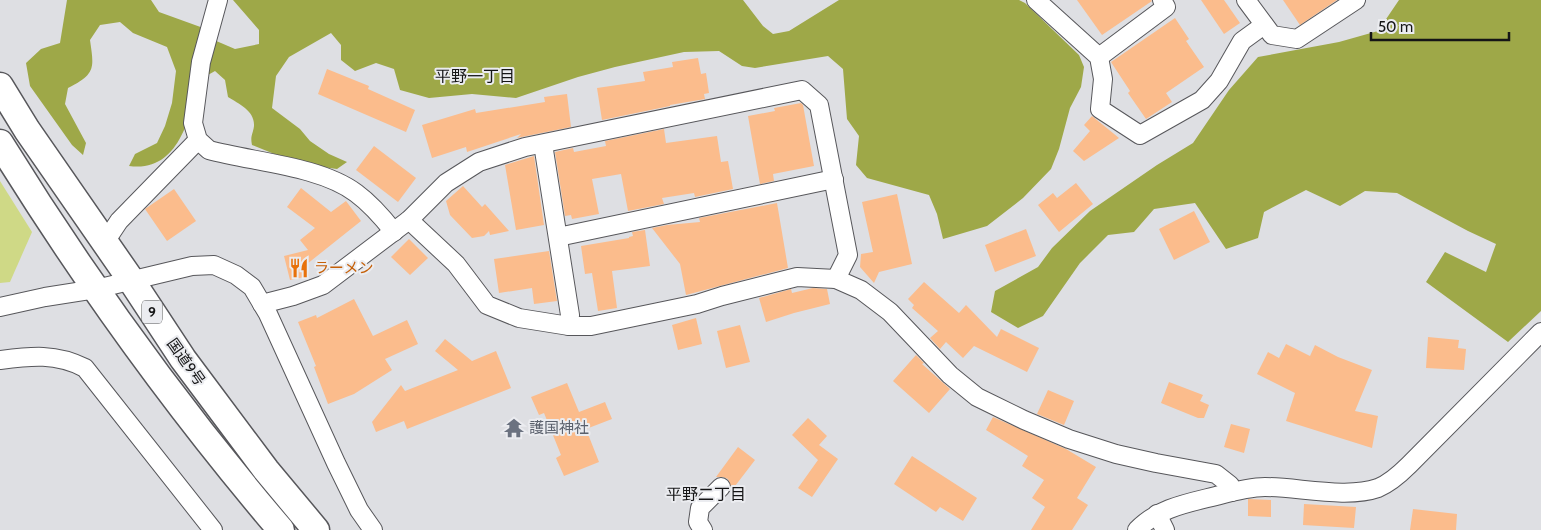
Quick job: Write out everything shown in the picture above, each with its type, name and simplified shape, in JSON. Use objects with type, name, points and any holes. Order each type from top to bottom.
[{"type":"highway","name":"国道9号","points":[[0,86],[27,130],[131,280],[183,359],[266,470],[316,530]]},
{"type":"highway","name":"国道9号","points":[[0,143],[96,289],[153,368],[216,450],[282,530]]},
{"type":"street","points":[[218,0],[200,62],[193,124],[198,140],[209,150],[312,173],[336,181],[356,193],[380,215],[394,232]]},
{"type":"street","points":[[1036,0],[1099,57],[1103,79],[1100,109],[1140,135],[1202,100],[1219,81],[1242,41],[1264,26]]},
{"type":"street","points":[[1099,57],[1166,6],[1162,0]]},
{"type":"street","points":[[1246,0],[1272,35],[1296,39],[1356,0]]},
{"type":"street","points":[[262,304],[323,285],[409,220],[446,183],[479,162],[525,147],[802,90],[819,105],[848,255],[836,279]]},
{"type":"street","points":[[105,242],[119,221],[198,140]]},
{"type":"street","points":[[543,144],[570,315],[569,326]]},
{"type":"street","points":[[558,237],[834,179]]},
{"type":"street","points":[[409,220],[456,264],[487,305],[519,318],[569,326],[591,326],[697,304],[797,277],[836,279],[861,290],[890,312],[950,375],[977,397],[1069,439],[1116,454],[1216,474],[1230,486],[1232,492]]},
{"type":"street","points":[[0,307],[45,297],[96,289],[192,266],[214,265],[236,276],[252,287],[262,304],[359,510],[373,530]]},
{"type":"street","points":[[1137,530],[1161,522],[1175,506],[1232,492],[1263,487],[1350,492],[1379,487],[1395,478],[1409,466],[1541,332]]},
{"type":"street","points":[[0,360],[48,356],[70,360],[85,368],[213,530]]},
{"type":"street","points":[[704,530],[698,522],[700,508],[721,487]]},
{"type":"green space","points":[[67,0],[151,0],[159,12],[206,29],[214,40],[235,49],[259,44],[259,30],[233,0],[743,0],[763,26],[773,34],[789,31],[839,0],[1019,0],[1025,3],[1079,55],[1084,67],[1081,87],[1070,108],[1059,149],[1051,169],[1023,198],[987,226],[943,239],[937,214],[929,195],[867,178],[856,165],[859,136],[847,119],[843,69],[828,56],[755,68],[742,66],[719,51],[684,52],[578,77],[516,98],[472,94],[429,98],[400,90],[394,69],[376,63],[355,71],[341,60],[341,45],[331,33],[289,57],[276,76],[272,108],[300,129],[310,141],[329,154],[347,162],[337,169],[299,164],[252,145],[251,137],[254,121],[252,116],[246,108],[228,97],[225,80],[215,71],[199,80],[186,125],[171,152],[160,161],[146,166],[129,166],[135,154],[157,143],[165,126],[172,103],[176,71],[167,47],[133,33],[120,22],[100,25],[90,40],[91,69],[84,79],[68,88],[65,104],[86,143],[83,155],[72,145],[30,86],[26,63],[41,49],[60,43]]},
{"type":"green space","points":[[1399,0],[1541,0],[1541,311],[1508,342],[1426,282],[1445,252],[1486,272],[1496,244],[1397,193],[1365,191],[1340,206],[1306,190],[1264,212],[1258,238],[1226,249],[1195,203],[1154,209],[1134,232],[1108,235],[1080,263],[1043,316],[1018,328],[991,312],[995,291],[1038,267],[1052,248],[1090,211],[1193,143],[1229,90],[1258,57],[1339,42],[1378,31]]},
{"type":"green space","points":[[0,181],[32,232],[10,282],[0,283]]},
{"type":"building","points":[[1077,0],[1151,0],[1152,1],[1102,35]]},
{"type":"building","points":[[1201,0],[1224,0],[1240,23],[1224,34]]},
{"type":"building","points":[[1283,0],[1337,0],[1300,25]]},
{"type":"building","points":[[1175,18],[1189,39],[1186,41],[1204,67],[1166,93],[1172,102],[1146,119],[1128,93],[1130,91],[1111,62]]},
{"type":"building","points":[[698,58],[701,74],[706,73],[709,93],[704,94],[705,99],[602,120],[597,88],[645,81],[643,72],[673,67],[672,62]]},
{"type":"building","points":[[327,69],[369,86],[368,89],[415,110],[406,132],[318,94]]},
{"type":"building","points":[[567,94],[571,127],[517,138],[521,134],[467,152],[466,147],[432,158],[422,125],[475,109],[476,113],[545,102],[544,97]]},
{"type":"building","points":[[801,103],[803,105],[814,166],[773,174],[774,181],[760,184],[748,116],[775,111],[774,108]]},
{"type":"building","points":[[1092,116],[1119,138],[1084,161],[1073,151],[1090,131],[1084,125]]},
{"type":"building","points":[[664,129],[666,143],[717,136],[721,162],[728,161],[733,189],[695,197],[694,193],[662,198],[664,204],[628,211],[621,174],[592,179],[599,214],[572,219],[571,215],[565,216],[555,152],[573,148],[574,152],[606,146],[605,141]]},
{"type":"building","points":[[374,146],[416,178],[398,202],[356,170]]},
{"type":"building","points":[[534,156],[544,225],[516,230],[505,165]]},
{"type":"building","points":[[1076,183],[1093,204],[1059,232],[1038,205],[1053,193],[1057,198]]},
{"type":"building","points":[[463,186],[482,207],[485,204],[509,231],[490,235],[489,231],[484,236],[472,238],[450,215],[446,201]]},
{"type":"building","points":[[301,188],[331,212],[346,201],[361,221],[307,264],[309,276],[290,280],[284,256],[308,250],[300,240],[315,228],[287,207]]},
{"type":"building","points":[[174,189],[196,221],[167,241],[145,209]]},
{"type":"building","points":[[897,194],[912,264],[879,272],[874,283],[860,267],[861,254],[873,252],[862,202]]},
{"type":"building","points":[[777,203],[788,268],[686,295],[680,264],[652,228],[700,222],[699,218]]},
{"type":"building","points":[[1194,211],[1210,242],[1174,260],[1159,229]]},
{"type":"building","points":[[1026,229],[1036,256],[995,272],[985,245]]},
{"type":"building","points":[[645,230],[650,266],[612,271],[617,308],[598,311],[592,273],[585,274],[581,246],[629,238],[633,236],[632,232]]},
{"type":"building","points":[[409,239],[428,258],[410,275],[391,257]]},
{"type":"building","points":[[549,251],[557,301],[534,304],[532,288],[499,293],[494,259]]},
{"type":"building","points":[[924,282],[959,313],[966,305],[997,337],[1001,329],[1039,348],[1027,372],[974,346],[963,358],[946,342],[940,349],[930,338],[938,331],[912,308],[914,305],[908,299]]},
{"type":"building","points":[[813,288],[827,289],[830,304],[766,322],[759,298],[791,289],[792,293]]},
{"type":"building","points":[[354,299],[373,336],[407,320],[418,344],[385,359],[392,370],[354,394],[328,404],[314,367],[316,366],[298,322],[316,315],[317,318]]},
{"type":"building","points":[[696,318],[702,344],[678,350],[672,325]]},
{"type":"building","points":[[740,325],[750,362],[726,368],[717,331]]},
{"type":"building","points":[[1428,337],[1459,340],[1458,348],[1466,349],[1464,370],[1426,368]]},
{"type":"building","points":[[445,339],[472,361],[496,351],[511,388],[407,429],[404,421],[376,432],[372,422],[401,385],[405,391],[458,370],[435,351]]},
{"type":"building","points":[[1286,344],[1310,356],[1315,345],[1338,357],[1372,370],[1355,411],[1378,416],[1372,448],[1286,421],[1295,393],[1257,374],[1268,352],[1279,358]]},
{"type":"building","points":[[916,355],[924,363],[922,364],[950,389],[929,413],[893,381]]},
{"type":"building","points":[[1169,382],[1203,395],[1200,401],[1209,405],[1204,418],[1198,418],[1161,403]]},
{"type":"building","points":[[567,383],[579,412],[605,402],[612,419],[586,429],[599,462],[564,476],[556,458],[561,455],[544,413],[539,415],[531,397]]},
{"type":"building","points":[[1048,390],[1074,401],[1064,425],[1037,414]]},
{"type":"building","points":[[993,417],[1066,449],[1096,467],[1077,498],[1088,505],[1072,530],[1031,530],[1045,507],[1032,498],[1044,480],[1022,466],[1028,456],[986,430]]},
{"type":"building","points":[[808,418],[827,436],[819,445],[838,459],[812,497],[798,488],[818,460],[792,435]]},
{"type":"building","points":[[1231,424],[1250,429],[1244,453],[1224,447]]},
{"type":"building","points":[[738,447],[755,460],[732,490],[728,479],[716,477]]},
{"type":"building","points":[[912,456],[977,498],[963,521],[940,507],[936,512],[894,484]]},
{"type":"building","points":[[1248,499],[1271,500],[1271,517],[1248,516]]},
{"type":"building","points":[[1304,504],[1356,507],[1354,528],[1303,525]]},
{"type":"building","points":[[1413,509],[1457,514],[1456,530],[1410,530]]},
{"type":"place","name":"ラーメン","points":[[299,268]]},
{"type":"place","name":"護国神社","points":[[514,428]]},
{"type":"district","name":"平野一丁目","points":[[475,76]]},
{"type":"district","name":"平野二丁目","points":[[706,494]]}]
